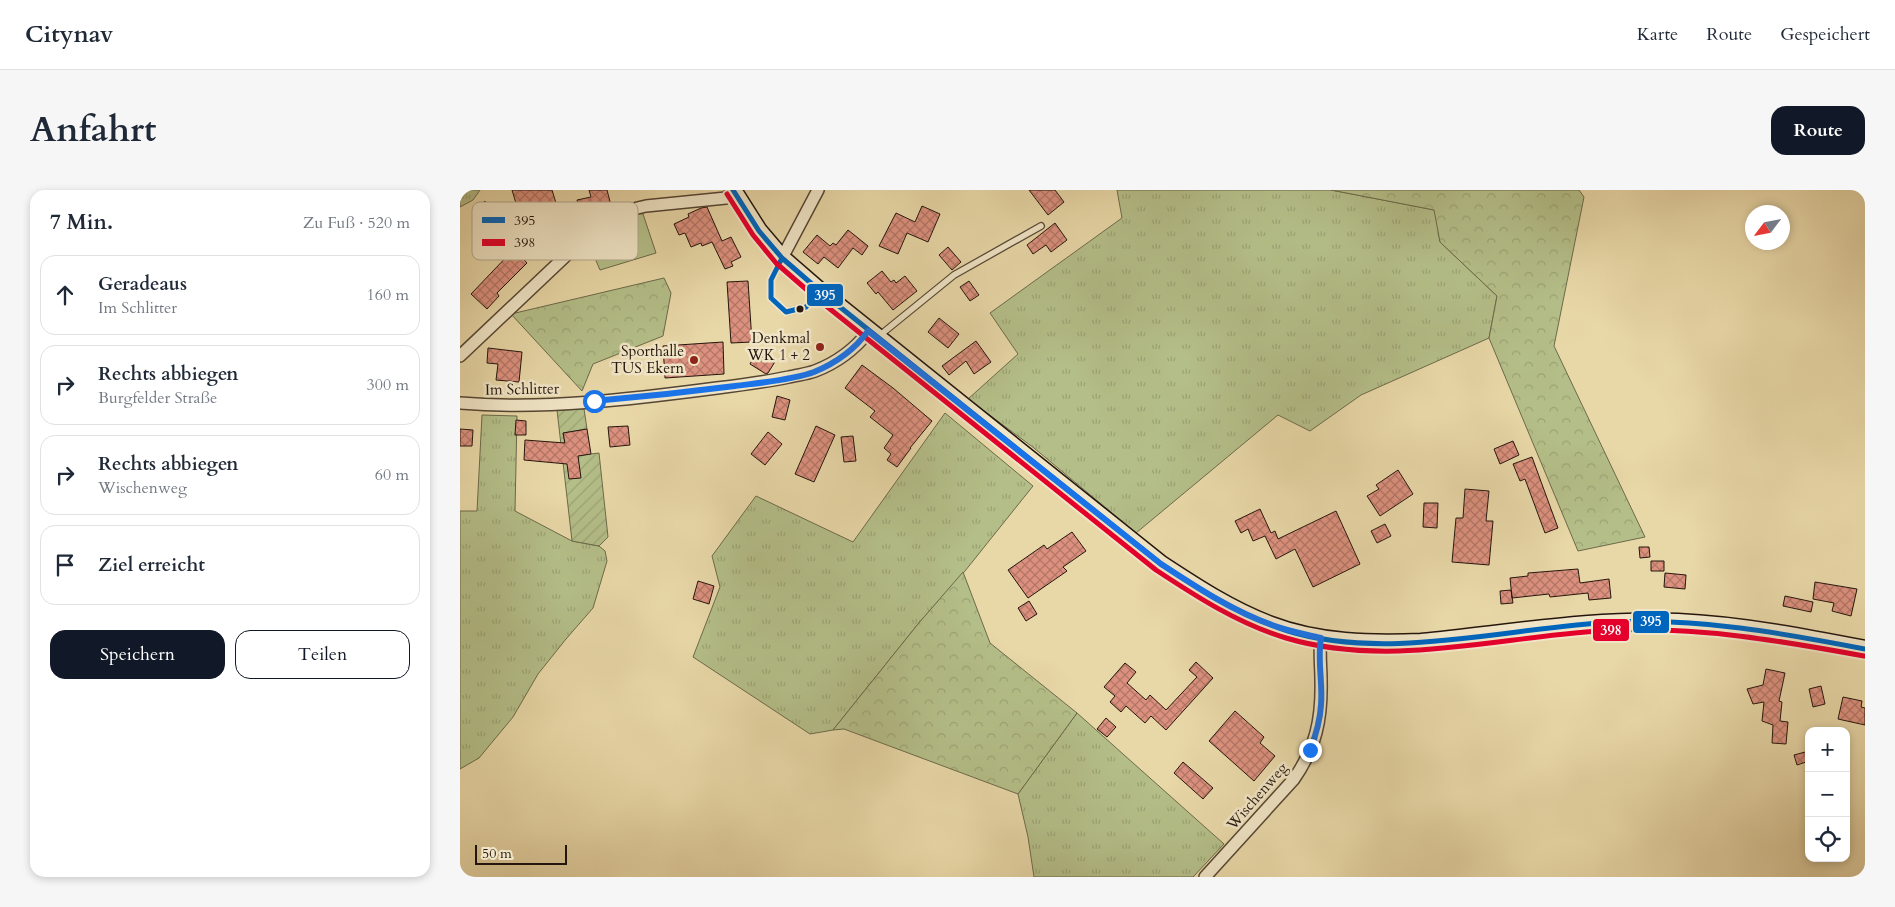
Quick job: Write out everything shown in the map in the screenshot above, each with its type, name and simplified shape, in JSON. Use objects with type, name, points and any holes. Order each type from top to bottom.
[{"type":"street","points":[[782,258],[818,190]]},
{"type":"street","points":[[638,208],[726,198],[734,191],[759,231],[782,258],[873,334],[1161,564],[1198,589],[1272,625],[1321,638],[1361,643],[1390,644],[1617,623],[1677,622],[1772,631],[1865,649]]},
{"type":"street","points":[[460,356],[561,260]]},
{"type":"street","name":"Im Schlitter","points":[[460,403],[496,406],[594,401],[762,383],[813,372],[833,362],[873,334]]},
{"type":"street","name":"Wischenweg","points":[[1205,877],[1294,779],[1303,765],[1318,728],[1322,704],[1319,649],[1321,638]]},
{"type":"lane","points":[[873,334],[954,275],[1041,226]]},
{"type":"lane","points":[[782,258],[771,280],[771,298],[786,312],[806,308],[820,291]]},
{"type":"green space","points":[[460,190],[480,190],[473,200],[460,207]]},
{"type":"green space","points":[[1117,190],[1331,190],[1435,210],[1440,242],[1497,296],[1489,338],[1361,395],[1310,431],[1278,415],[1136,533],[1034,448],[968,399],[1018,354],[990,313],[1122,218]]},
{"type":"green space","points":[[1331,190],[1579,190],[1584,197],[1554,346],[1645,537],[1578,551],[1489,338],[1497,296],[1440,242],[1434,210]]},
{"type":"green space","points":[[638,213],[643,214],[656,253],[638,258]]},
{"type":"green space","points":[[596,260],[633,260],[600,270]]},
{"type":"green space","points":[[664,278],[671,293],[663,336],[593,364],[582,391],[511,314]]},
{"type":"green space","points":[[584,409],[587,429],[563,433],[567,457],[599,453],[608,537],[599,546],[572,541],[557,410]]},
{"type":"green space","points":[[945,413],[1033,486],[833,730],[810,734],[693,657],[720,587],[712,556],[756,496],[853,542]]},
{"type":"green space","points":[[482,415],[517,416],[515,511],[572,541],[599,546],[605,551],[607,561],[593,608],[538,674],[513,717],[479,758],[460,769],[460,511],[477,511]]},
{"type":"green space","points":[[963,572],[990,643],[1077,713],[1018,794],[844,729],[833,730],[918,624]]},
{"type":"green space","points":[[1077,713],[1224,844],[1193,877],[1034,877],[1028,837],[1018,794]]},
{"type":"building","points":[[512,190],[552,190],[556,202],[516,202]]},
{"type":"building","points":[[589,190],[607,190],[610,202],[578,202],[577,200],[591,197]]},
{"type":"building","points":[[1029,190],[1055,190],[1064,202],[1048,215]]},
{"type":"building","points":[[922,206],[940,214],[928,242],[907,233],[898,254],[879,246],[896,213],[915,222]]},
{"type":"building","points":[[707,207],[722,241],[731,237],[741,257],[731,262],[733,266],[725,269],[712,242],[702,246],[701,243],[691,247],[685,233],[679,235],[674,224],[689,217],[688,214]]},
{"type":"building","points":[[1055,223],[1067,240],[1051,252],[1046,245],[1033,254],[1027,245]]},
{"type":"building","points":[[848,230],[868,246],[862,255],[853,248],[838,268],[824,257],[818,264],[803,252],[817,235],[830,246],[833,243],[836,245]]},
{"type":"building","points":[[948,247],[961,262],[952,270],[939,255]]},
{"type":"building","points":[[503,260],[524,260],[527,263],[497,293],[499,296],[487,309],[471,294]]},
{"type":"building","points":[[882,271],[891,282],[894,280],[896,283],[905,276],[917,291],[893,310],[878,292],[876,294],[867,283]]},
{"type":"building","points":[[748,281],[752,342],[731,343],[727,282]]},
{"type":"building","points":[[969,281],[979,295],[970,301],[960,287]]},
{"type":"building","points":[[939,318],[959,334],[948,348],[928,332]]},
{"type":"building","points":[[976,341],[991,362],[974,374],[966,361],[949,375],[942,366]]},
{"type":"building","name":"Sporthalle TUS Ekern","points":[[723,342],[724,374],[665,378],[663,346]]},
{"type":"building","points":[[488,348],[522,352],[519,382],[496,380],[498,364],[487,363]]},
{"type":"building","points":[[758,349],[776,360],[766,374],[750,364]]},
{"type":"building","points":[[862,365],[932,421],[897,467],[887,460],[891,454],[884,448],[893,435],[870,417],[875,411],[845,388]]},
{"type":"building","points":[[777,396],[790,400],[785,420],[772,417]]},
{"type":"building","points":[[516,420],[526,421],[526,435],[515,435]]},
{"type":"building","points":[[628,426],[630,445],[610,447],[608,427]]},
{"type":"building","points":[[816,426],[835,435],[814,482],[795,474]]},
{"type":"building","points":[[460,429],[473,430],[472,446],[460,446]]},
{"type":"building","points":[[587,429],[591,454],[578,456],[581,478],[569,479],[567,464],[524,460],[525,440],[565,443],[563,433]]},
{"type":"building","points":[[768,432],[782,444],[765,465],[751,454]]},
{"type":"building","points":[[853,436],[856,461],[844,462],[841,437]]},
{"type":"building","points":[[1513,441],[1519,455],[1500,464],[1494,449]]},
{"type":"building","points":[[1532,457],[1558,528],[1545,533],[1525,479],[1520,481],[1513,464]]},
{"type":"building","points":[[1398,470],[1413,494],[1380,516],[1367,496],[1379,489],[1376,485]]},
{"type":"building","points":[[1465,489],[1489,491],[1486,521],[1493,521],[1489,565],[1452,562],[1456,518],[1463,518]]},
{"type":"building","points":[[1424,503],[1438,503],[1437,528],[1423,527]]},
{"type":"building","points":[[1260,509],[1271,533],[1275,531],[1278,539],[1336,511],[1360,564],[1313,587],[1295,549],[1276,559],[1265,536],[1253,541],[1248,529],[1241,533],[1235,521]]},
{"type":"building","points":[[1385,524],[1391,536],[1377,543],[1371,531]]},
{"type":"building","points":[[1072,532],[1086,551],[1063,567],[1067,571],[1028,598],[1008,570],[1044,545],[1047,549]]},
{"type":"building","points":[[1639,547],[1649,547],[1650,557],[1640,558]]},
{"type":"building","points":[[1651,561],[1664,561],[1664,571],[1651,571]]},
{"type":"building","points":[[1578,569],[1580,583],[1609,579],[1611,598],[1589,600],[1588,593],[1550,597],[1549,594],[1512,598],[1510,578],[1528,576],[1528,573]]},
{"type":"building","points":[[1665,573],[1686,575],[1685,589],[1664,587]]},
{"type":"building","points":[[698,581],[714,586],[709,604],[693,599]]},
{"type":"building","points":[[1815,582],[1857,589],[1851,616],[1832,611],[1834,603],[1813,599]]},
{"type":"building","points":[[1511,590],[1513,603],[1501,604],[1500,591]]},
{"type":"building","points":[[1785,596],[1813,602],[1811,612],[1783,606]]},
{"type":"building","points":[[1029,601],[1037,614],[1026,621],[1018,608]]},
{"type":"building","points":[[1196,662],[1213,678],[1166,730],[1151,716],[1145,723],[1126,706],[1121,712],[1110,702],[1115,696],[1104,687],[1125,663],[1136,672],[1127,683],[1146,700],[1150,695],[1166,710],[1197,677],[1189,670]]},
{"type":"building","points":[[1766,669],[1785,673],[1779,701],[1782,702],[1780,721],[1788,722],[1786,744],[1772,743],[1773,725],[1762,721],[1764,702],[1753,704],[1747,689],[1763,685]]},
{"type":"building","points":[[1821,686],[1825,704],[1813,707],[1809,689]]},
{"type":"building","points":[[1843,697],[1862,701],[1861,707],[1865,708],[1865,725],[1838,719]]},
{"type":"building","points":[[1235,711],[1264,737],[1260,743],[1275,756],[1254,781],[1209,741]]},
{"type":"building","points":[[1106,718],[1116,727],[1107,737],[1097,729]]},
{"type":"building","points":[[1805,752],[1805,762],[1797,765],[1794,755]]},
{"type":"building","points":[[1183,762],[1213,788],[1203,799],[1174,773]]},
{"type":"transit line","name":"395","points":[[733,190],[759,231],[782,258],[820,291],[1161,564],[1222,602],[1271,625],[1327,640],[1367,643],[1408,643],[1450,640],[1574,625],[1646,621],[1677,622],[1772,632],[1865,649]]},
{"type":"transit line","name":"398","points":[[727,194],[753,235],[776,263],[815,297],[1156,570],[1219,609],[1269,632],[1286,638],[1327,647],[1368,651],[1409,651],[1451,648],[1575,633],[1616,630],[1679,631],[1772,640],[1864,656]]},
{"type":"transit line","name":"395","points":[[782,258],[771,280],[771,298],[786,312],[806,307],[820,291]]},
{"type":"place","name":"Denkmal WK 1 + 2","points":[[820,347]]},
{"type":"place","name":"Sporthalle TUS Ekern","points":[[694,360]]},
{"type":"route","points":[[594,401],[762,383],[813,372],[845,354],[868,331],[1161,564],[1198,589],[1253,617],[1272,625],[1321,638],[1319,649],[1322,704],[1318,728],[1310,750]]}]
